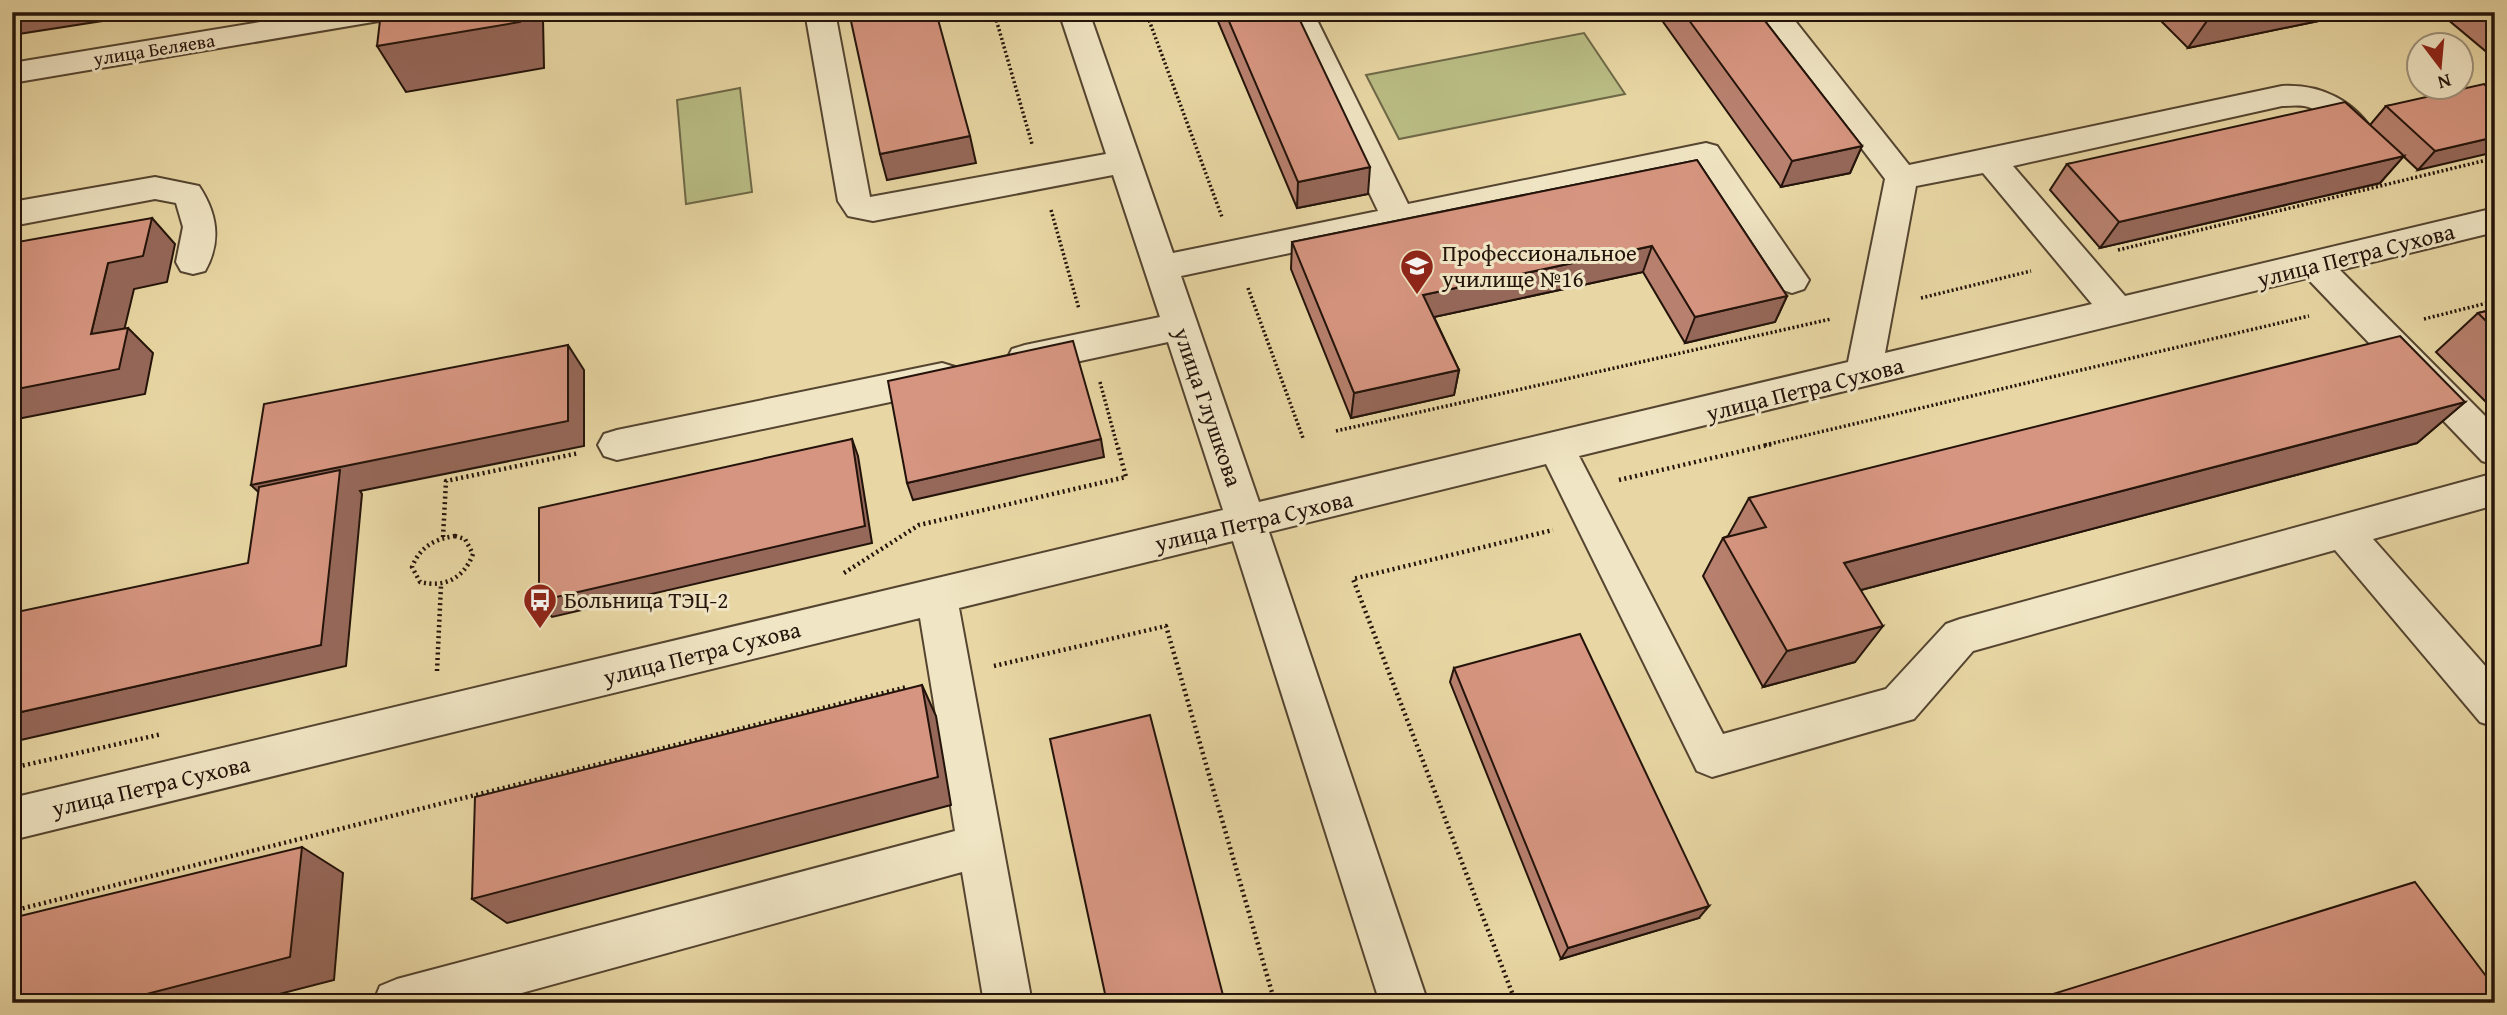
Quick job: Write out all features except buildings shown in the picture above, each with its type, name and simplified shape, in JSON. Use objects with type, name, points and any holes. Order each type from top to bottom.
[{"type":"street","name":"улица Беляева","points":[[12,73],[246,23],[379,12]]},
{"type":"street","points":[[820,12],[854,201],[860,208],[873,209],[1125,162]]},
{"type":"street","name":"улица Глушкова","points":[[1074,12],[1247,523],[1404,1003]]},
{"type":"street","points":[[1298,12],[1399,219]]},
{"type":"street","points":[[1772,12],[1901,178],[1863,375]]},
{"type":"street","points":[[1901,178],[2282,96],[2306,94],[2324,101],[2360,136]]},
{"type":"street","points":[[1161,268],[1706,154],[1791,280]]},
{"type":"street","points":[[1990,160],[2119,312]]},
{"type":"street","points":[[12,214],[155,188],[187,194],[198,208],[200,225],[193,262]]},
{"type":"street","name":"улица Петра Сухова","points":[[12,819],[2316,266],[2495,220]]},
{"type":"street","points":[[2316,266],[2495,450]]},
{"type":"street","points":[[617,445],[1180,326]]},
{"type":"street","points":[[1557,449],[1712,757],[1899,705],[1960,637],[2495,489]]},
{"type":"street","points":[[2343,531],[2495,708]]},
{"type":"street","points":[[937,596],[1008,1003]]},
{"type":"street","points":[[397,1003],[980,846]]},
{"type":"path","points":[[832,580],[919,525],[1126,477],[994,12]]},
{"type":"path","points":[[1516,1003],[1353,579],[1574,525],[1577,489],[2366,318],[2495,301]]},
{"type":"path","points":[[443,537],[446,481],[617,445]]},
{"type":"path","points":[[443,537],[465,539],[473,554],[463,573],[441,585],[420,582],[412,567],[422,549],[443,537]]},
{"type":"path","points":[[437,671],[441,585]]},
{"type":"path","points":[[12,911],[951,676],[1167,626],[1275,1003]]},
{"type":"path","points":[[424,674],[450,667]]},
{"type":"path","points":[[12,768],[172,731]]},
{"type":"green space","points":[[1584,33],[1625,94],[1399,139],[1366,75]]},
{"type":"green space","points":[[740,88],[752,192],[686,204],[677,100]]},
{"type":"place","name":"Профессиональное училище №16","points":[[1417,296]]},
{"type":"place","name":"Больница ТЭЦ-2","points":[[540,630]]}]
